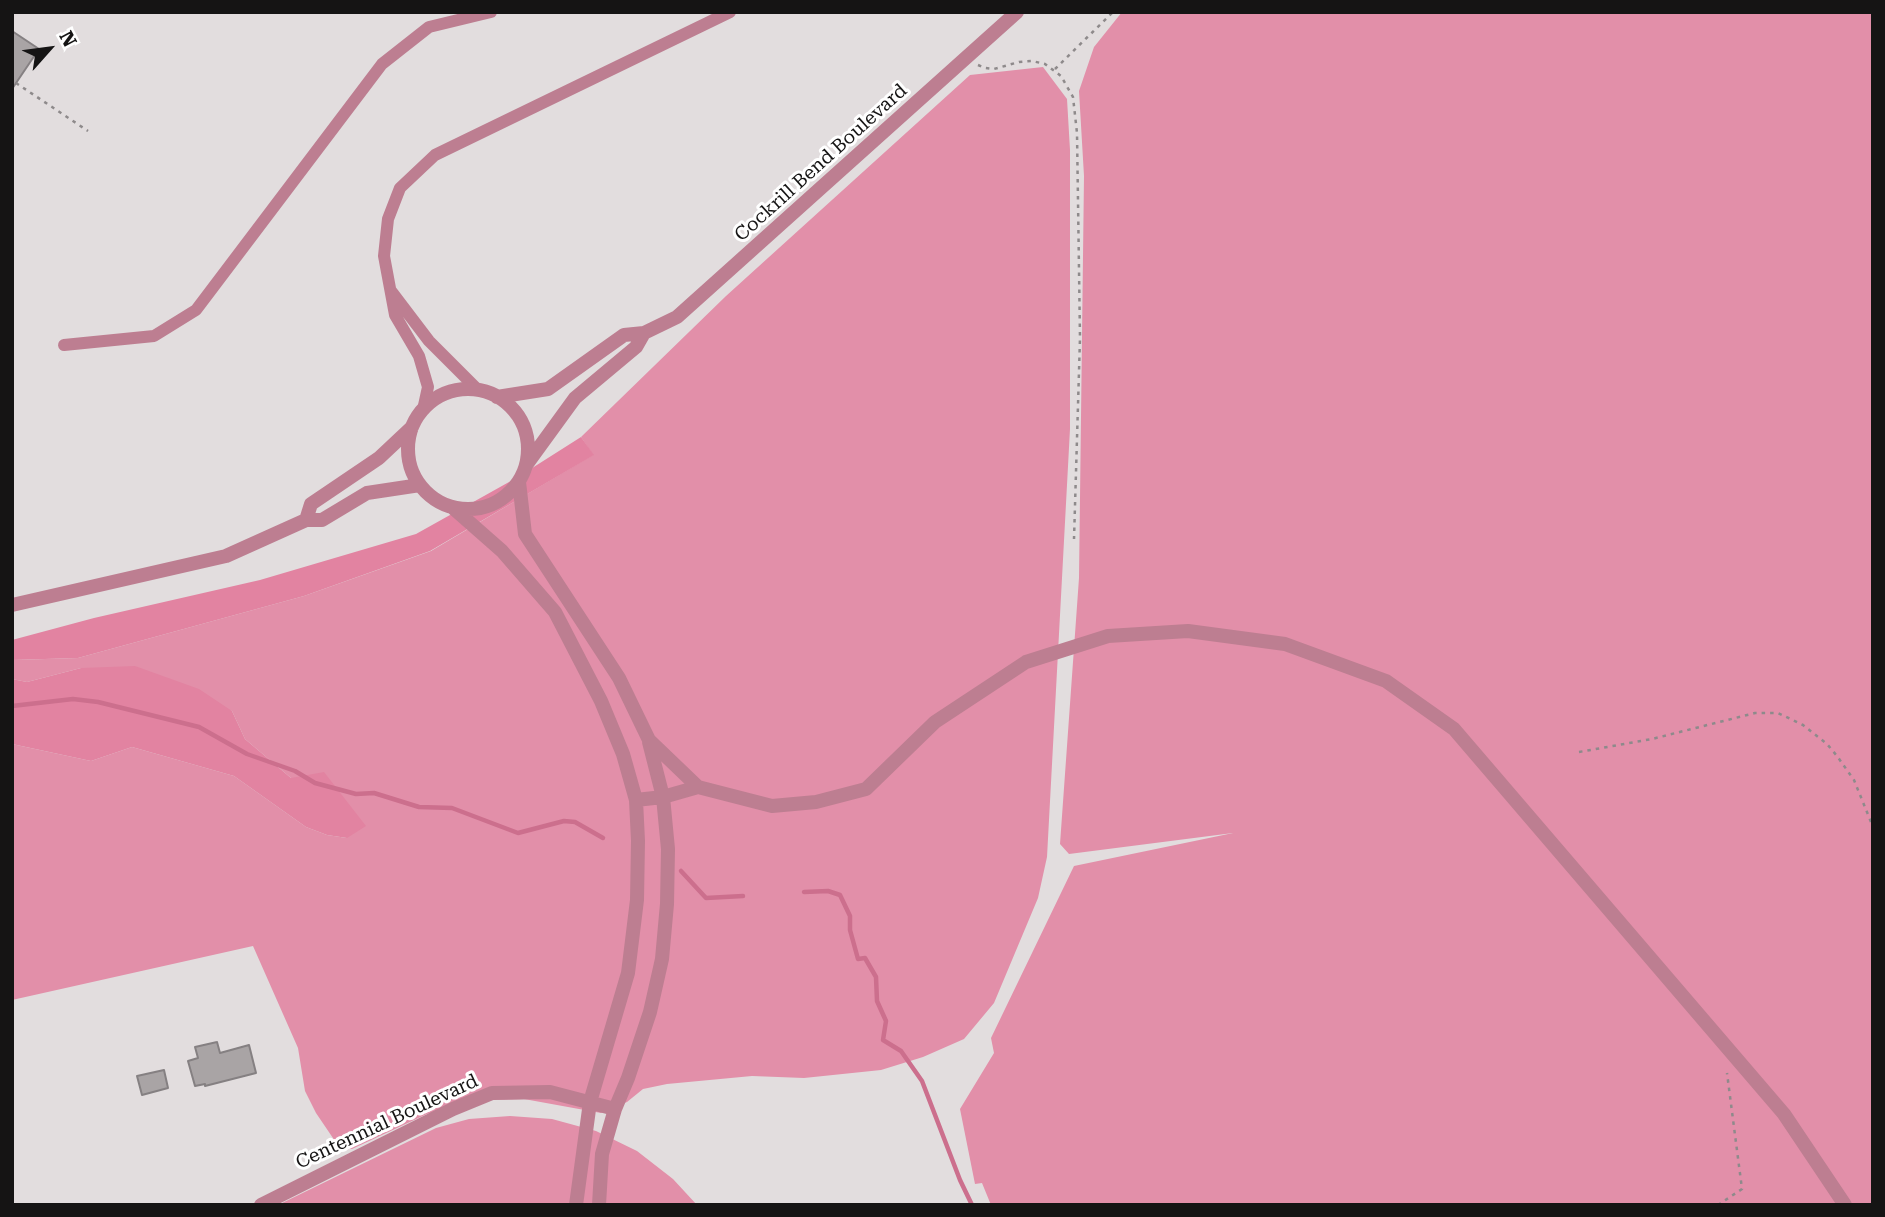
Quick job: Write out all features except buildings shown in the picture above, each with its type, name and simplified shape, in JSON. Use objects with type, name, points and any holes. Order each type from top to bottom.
[{"type":"street","points":[[64,345],[154,336],[196,310],[382,64],[429,27],[491,12]]},
{"type":"street","points":[[423,410],[428,387],[419,356],[395,315],[384,257],[388,219],[400,188],[435,155],[730,12]]},
{"type":"street","name":"Cockrill Bend Boulevard","points":[[497,397],[548,390],[624,335],[644,333],[677,317],[1017,12]]},
{"type":"street","points":[[388,288],[429,341],[478,390]]},
{"type":"street","name":"Cockrill Bend Boulevard","points":[[527,464],[575,398],[636,347],[644,333]]},
{"type":"street","points":[[306,520],[311,504],[379,458],[412,427],[423,410],[439,397],[458,390],[478,390],[497,397],[513,409],[524,426],[528,445],[527,464],[519,482],[506,496],[490,506],[471,510],[452,508]]},
{"type":"street","points":[[412,427],[408,447],[411,467],[420,485],[435,499],[452,508],[502,551],[555,612],[601,701],[623,754],[636,800],[637,900],[628,973],[590,1102],[576,1205]]},
{"type":"street","points":[[519,482],[525,534],[619,678],[649,740],[663,797],[668,849],[662,959],[650,1012],[602,1154],[599,1205]]},
{"type":"street","points":[[12,605],[226,556],[306,520],[322,520],[367,493],[420,485]]},
{"type":"street","points":[[555,612],[570,603]]},
{"type":"street","points":[[649,740],[698,787],[772,806],[816,802],[866,789],[935,722],[1026,662],[1108,636],[1188,631],[1285,645],[1386,681],[1454,729],[1784,1114],[1844,1205]]},
{"type":"street","points":[[636,800],[663,797],[698,787]]},
{"type":"street","name":"Centennial Boulevard","points":[[261,1205],[453,1109],[492,1093],[550,1091],[615,1109]]},
{"type":"path","points":[[1106,20],[1107,12]]},
{"type":"path","points":[[1055,69],[1112,12]]},
{"type":"path","points":[[970,55],[985,68],[1032,61],[1055,69],[1068,85],[1073,97],[1077,133],[1080,338],[1074,539]]},
{"type":"path","points":[[16,83],[88,131]]},
{"type":"path","points":[[1579,752],[1652,739],[1755,713],[1779,713],[1803,724],[1838,756],[1854,780],[1873,827]]},
{"type":"path","points":[[1718,1205],[1742,1189],[1727,1082],[1728,1048]]},
{"type":"shaded area","points":[[1122,12],[1873,12],[1873,1205],[991,1205],[982,1183],[975,1184],[960,1109],[994,1053],[991,1038],[1074,866],[1233,833],[1069,854],[1060,844],[1079,578],[1084,176],[1079,91],[1094,47]]},
{"type":"shaded area","points":[[1043,67],[1067,99],[1070,150],[1070,429],[1047,857],[1038,898],[994,1003],[964,1039],[923,1057],[881,1070],[804,1078],[752,1076],[667,1084],[643,1089],[627,1102],[601,1113],[524,1099],[488,1100],[427,1114],[352,1149],[343,1149],[316,1113],[305,1091],[298,1048],[253,946],[12,1000],[12,744],[91,761],[132,747],[234,776],[306,827],[327,835],[347,838],[291,778],[245,739],[232,711],[81,668],[27,682],[12,679],[12,660],[78,658],[304,596],[431,551],[593,455],[581,437],[726,296],[970,75]]},
{"type":"shaded area","points":[[581,437],[594,455],[430,551],[304,596],[78,658],[12,660],[12,640],[94,618],[260,580],[416,534],[518,477]]},
{"type":"shaded area","points":[[135,666],[199,689],[232,711],[245,739],[291,778],[324,772],[366,826],[347,838],[327,835],[306,827],[234,776],[132,747],[91,761],[12,744],[12,679],[27,682],[81,668]]},
{"type":"shaded area","points":[[510,1116],[552,1119],[596,1131],[637,1151],[673,1179],[697,1205],[278,1205],[436,1128],[469,1119]]},
{"type":"waterway","points":[[12,706],[73,699],[98,702],[199,727],[247,754],[295,771],[315,783],[356,794],[374,793],[419,807],[452,808],[518,833],[564,821],[575,822],[603,838]]},
{"type":"waterway","points":[[681,871],[706,898],[743,896]]},
{"type":"waterway","points":[[804,892],[828,891],[840,895],[850,916],[850,930],[858,959],[865,958],[876,977],[877,1001],[886,1021],[883,1040],[901,1051],[922,1081],[972,1205]]}]
